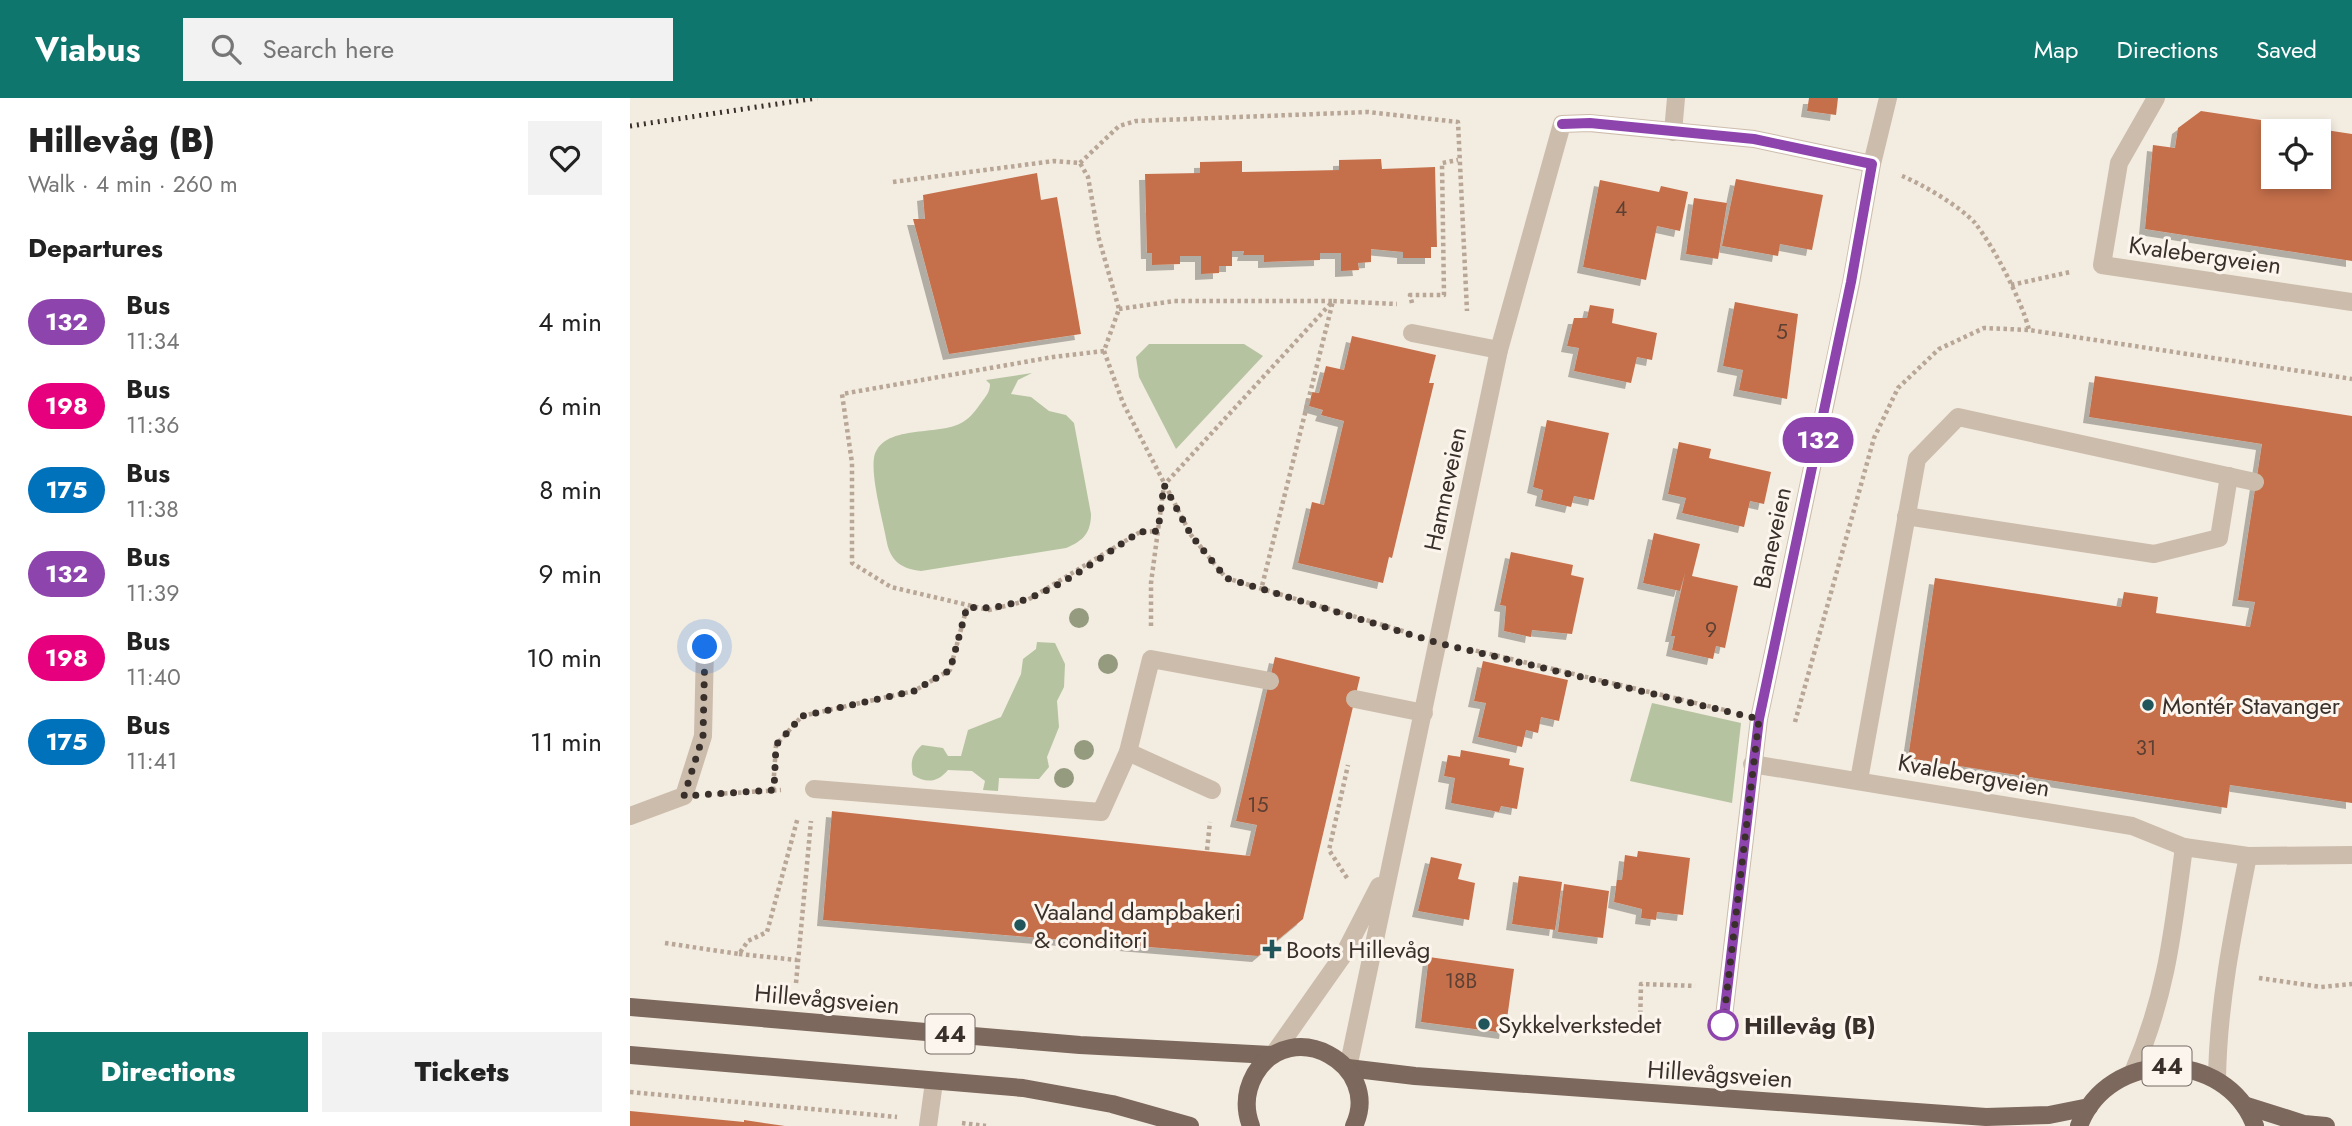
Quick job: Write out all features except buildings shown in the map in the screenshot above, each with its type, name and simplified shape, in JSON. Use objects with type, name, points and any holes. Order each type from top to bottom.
[{"type":"main road","name":"Hillevågsveien","points":[[630,1007],[1080,1045],[1273,1053]]},
{"type":"main road","name":"44","points":[[1273,1053],[1310,1047],[1325,1052],[1348,1068]]},
{"type":"main road","points":[[1251,1126],[1246,1100],[1249,1084],[1261,1065],[1273,1053]]},
{"type":"main road","name":"44","points":[[630,1055],[1067,1094],[1189,1126]]},
{"type":"main road","name":"44","points":[[2079,1126],[2089,1107],[2108,1087],[2133,1072],[2176,1066],[2217,1080],[2244,1105],[2255,1126]]},
{"type":"main road","name":"Hillevågsveien","points":[[1348,1068],[1415,1076],[1986,1117],[2049,1115],[2089,1107]]},
{"type":"main road","points":[[1348,1068],[1359,1099],[1354,1126]]},
{"type":"main road","name":"44","points":[[2244,1105],[2304,1124],[2326,1126]]},
{"type":"street","points":[[1676,98],[1673,132],[1754,139],[1872,164]]},
{"type":"street","name":"Baneveien","points":[[1723,1025],[1759,719],[1851,282],[1872,164],[1888,98]]},
{"type":"street","name":"Kvalebergveien","points":[[2156,98],[2119,163],[2102,265],[2352,302]]},
{"type":"street","name":"Hamneveien","points":[[1348,1068],[1499,351],[1562,124],[1590,123],[1673,132]]},
{"type":"street","points":[[1412,333],[1499,351]]},
{"type":"street","points":[[1859,780],[1917,459],[1958,417],[2255,482]]},
{"type":"street","points":[[1906,516],[2154,554],[2219,538],[2229,476]]},
{"type":"street","points":[[630,816],[684,796],[703,736],[705,647]]},
{"type":"street","points":[[814,789],[1101,812],[1128,752],[1151,659],[1270,681]]},
{"type":"street","points":[[1355,699],[1424,713]]},
{"type":"street","points":[[1128,752],[1212,790]]},
{"type":"street","name":"Kvalebergveien","points":[[1752,764],[2132,826],[2183,847],[2248,856],[2352,855]]},
{"type":"street","points":[[2133,1072],[2153,1027],[2168,965],[2183,847]]},
{"type":"street","points":[[2217,1080],[2218,1037],[2225,974],[2248,856]]},
{"type":"street","name":"Hamneveien","points":[[1273,1053],[1344,954],[1389,867]]},
{"type":"street","points":[[929,1123],[934,1082]]},
{"type":"path","points":[[893,182],[1054,161],[1080,163],[1119,126],[1136,121],[1368,112],[1458,122],[1466,344]]},
{"type":"path","points":[[1119,309],[1174,301],[1333,301],[1412,306],[1410,295],[1444,295],[1442,163],[1458,160]]},
{"type":"path","points":[[1080,163],[1088,177],[1099,239],[1119,309],[1104,352],[1124,403],[1164,485],[1191,535],[1226,578],[1438,643],[1759,719]]},
{"type":"path","points":[[1872,164],[1917,182],[1974,222],[2011,285],[2029,330]]},
{"type":"path","points":[[2011,285],[2036,279]]},
{"type":"path","points":[[1151,659],[1151,583],[1164,485],[1333,301]]},
{"type":"path","points":[[1261,590],[1333,301]]},
{"type":"path","points":[[1783,767],[1874,438],[1898,387],[1939,349],[1984,328],[2029,330],[2352,379]]},
{"type":"path","points":[[1104,352],[1053,357],[842,394],[852,463],[852,563],[891,587],[967,607],[989,610],[1026,601],[1140,532],[1158,531]]},
{"type":"path","points":[[774,790],[776,745],[802,716],[914,691],[950,670],[967,607]]},
{"type":"path","points":[[1348,765],[1329,850],[1348,878]]},
{"type":"path","points":[[684,796],[814,789]]},
{"type":"path","points":[[739,954],[748,941],[767,932],[802,805],[814,789]]},
{"type":"path","points":[[796,983],[814,789]]},
{"type":"path","points":[[666,943],[797,960]]},
{"type":"path","points":[[2256,978],[2322,987],[2352,984]]},
{"type":"path","points":[[1640,1028],[1641,984],[1727,987]]},
{"type":"path","points":[[630,1092],[929,1123],[986,1126]]},
{"type":"green space","points":[[1149,344],[1244,344],[1263,356],[1176,449],[1139,377],[1136,357]]},
{"type":"green space","points":[[1032,373],[1018,380],[1011,394],[1031,397],[1049,411],[1066,415],[1074,423],[1091,514],[1085,536],[1066,548],[921,571],[899,563],[889,550],[876,488],[874,458],[879,447],[899,435],[940,429],[963,422],[987,394],[990,384],[986,380]]},
{"type":"green space","points":[[1037,642],[1055,643],[1065,664],[1064,687],[1057,701],[1059,727],[1047,757],[1049,767],[1039,779],[999,778],[998,791],[983,790],[985,781],[972,771],[948,770],[932,780],[923,780],[913,775],[913,758],[922,745],[943,748],[948,756],[961,756],[968,730],[1001,717],[1021,674],[1023,659],[1036,649]]},
{"type":"green space","points":[[1652,703],[1741,723],[1732,803],[1630,781]]},
{"type":"railway","points":[[630,126],[817,98]]},
{"type":"bus line","name":"132","points":[[1562,124],[1590,123],[1754,139],[1872,164],[1851,282],[1759,719],[1723,1025]]},
{"type":"place","name":"Montér Stavanger","points":[[2148,705]]},
{"type":"place","name":"Vaaland dampbakeri & conditori","points":[[1020,925]]},
{"type":"place","name":"Boots Hillevåg","points":[[1272,949]]},
{"type":"place","name":"Sykkelverkstedet","points":[[1484,1024]]},
{"type":"place","name":"Hillevåg (B)","points":[[1723,1025]]},
{"type":"route","points":[[705,647],[703,736],[684,796],[774,790],[776,745],[802,716],[914,691],[950,670],[967,607],[989,610],[1026,601],[1140,532],[1158,531],[1164,485],[1191,535],[1226,578],[1438,643],[1759,719],[1723,1025]]}]
